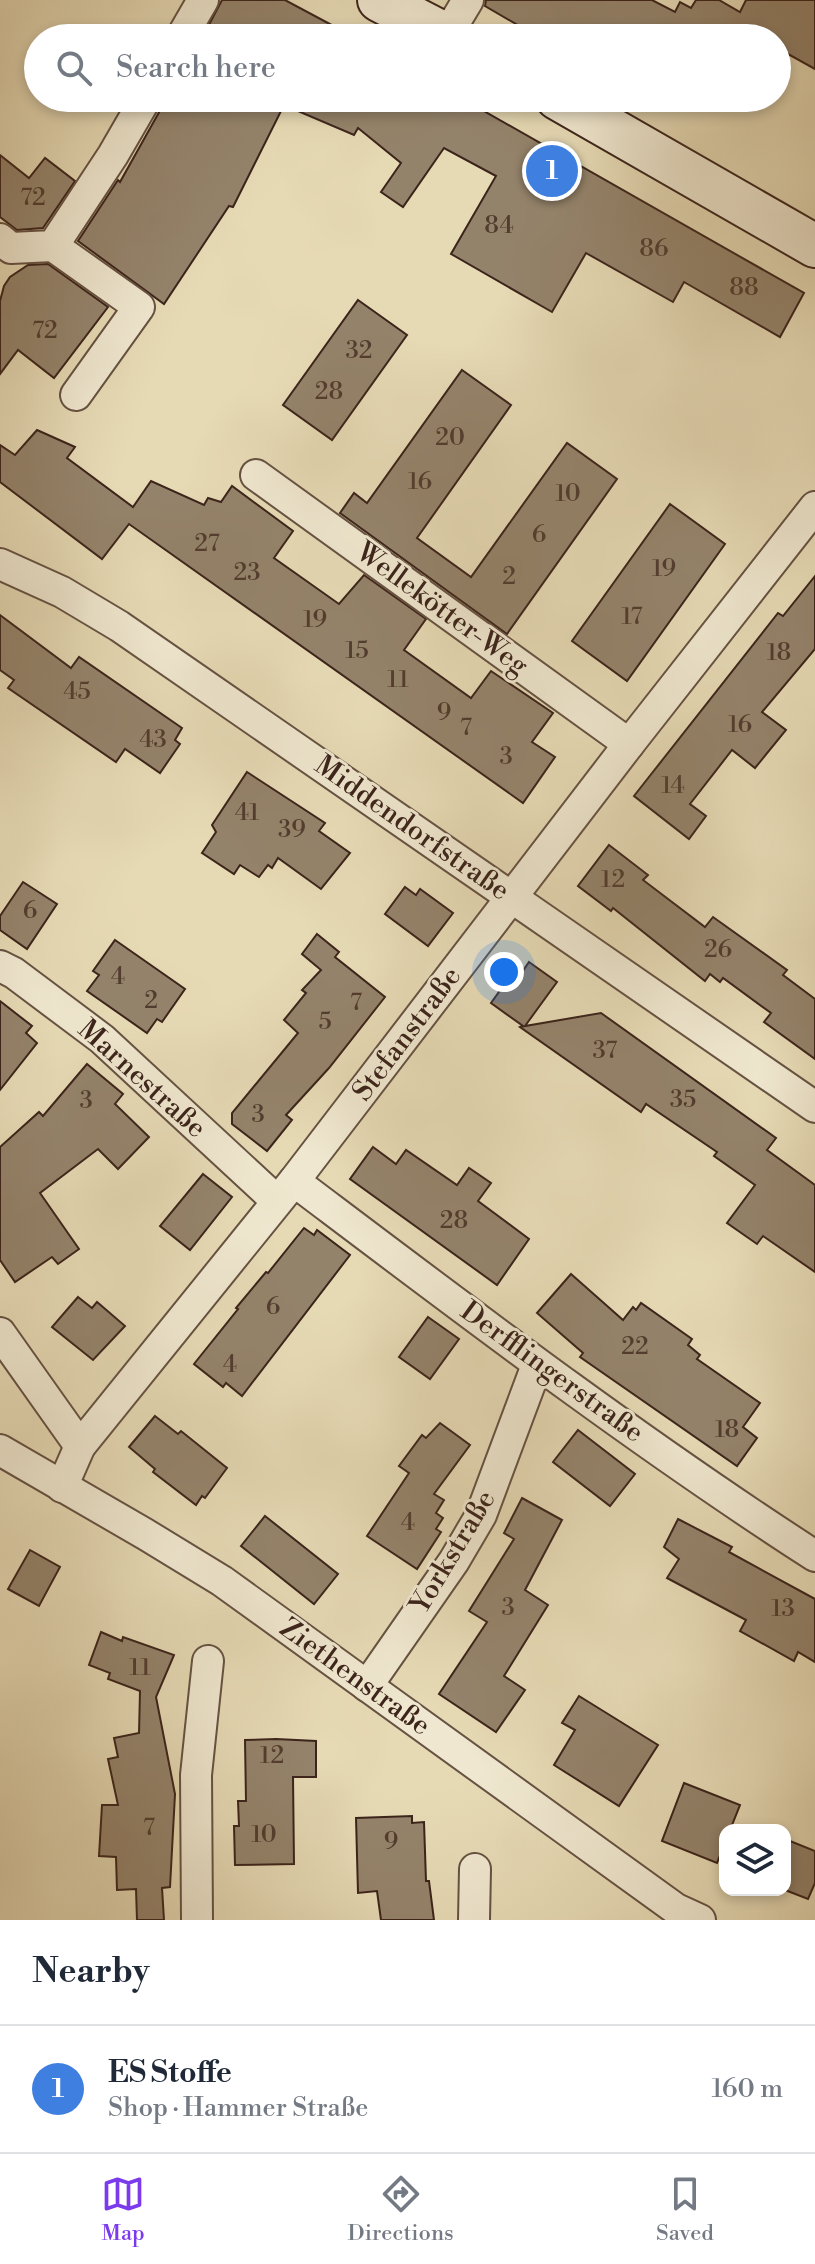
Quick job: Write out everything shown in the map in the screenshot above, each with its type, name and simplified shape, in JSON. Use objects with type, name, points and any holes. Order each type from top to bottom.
[{"type":"main road","points":[[379,0],[426,24]]},
{"type":"main road","points":[[581,112],[815,246]]},
{"type":"street","points":[[189,24],[203,0]]},
{"type":"street","points":[[456,24],[468,0]]},
{"type":"street","points":[[53,246],[138,112]]},
{"type":"street","points":[[0,239],[11,248],[53,246],[139,307],[76,395]]},
{"type":"street","name":"Wellekötter-Weg","points":[[256,475],[629,744]]},
{"type":"street","name":"Stefanstraße","points":[[62,1487],[80,1446],[286,1191],[815,507]]},
{"type":"street","name":"Middendorfstraße","points":[[0,564],[62,592],[119,626],[510,898],[812,1098]]},
{"type":"street","name":"Marnestraße","points":[[0,966],[14,973],[102,1039],[286,1191]]},
{"type":"street","name":"Derfflingerstraße","points":[[286,1191],[754,1517],[815,1556]]},
{"type":"street","points":[[0,1333],[80,1446]]},
{"type":"street","name":"Yorkstraße","points":[[367,1686],[454,1561],[481,1515],[537,1365]]},
{"type":"street","name":"Ziethenstraße","points":[[0,1450],[222,1581],[676,1909],[700,1920]]},
{"type":"street","points":[[197,1920],[196,1775],[208,1661]]},
{"type":"street","points":[[474,1920],[475,1869]]},
{"type":"building","points":[[222,0],[285,0],[330,24],[209,24]]},
{"type":"building","points":[[486,0],[652,0],[675,12],[680,2],[691,8],[696,0],[719,0],[740,12],[746,0],[815,0],[815,69],[791,56],[791,24],[516,24],[485,6]]},
{"type":"building","points":[[159,112],[280,112],[233,207],[229,206],[164,304],[78,241],[118,180],[120,182]]},
{"type":"building","points":[[300,112],[486,112],[804,293],[780,337],[684,282],[673,302],[586,253],[552,312],[451,254],[496,176],[444,148],[403,207],[381,192],[401,163],[358,128],[354,135]]},
{"type":"building","points":[[0,155],[29,178],[45,158],[75,181],[43,228],[17,230],[0,217]]},
{"type":"building","points":[[48,264],[108,307],[54,378],[18,350],[0,374],[0,301],[4,286],[10,277],[28,265]]},
{"type":"building","points":[[358,300],[407,335],[332,440],[283,405]]},
{"type":"building","points":[[462,370],[511,405],[417,538],[471,577],[567,443],[617,479],[507,634],[340,513],[354,493],[367,503]]},
{"type":"building","points":[[37,430],[75,447],[67,458],[133,507],[151,481],[204,505],[208,498],[221,502],[232,486],[293,531],[274,558],[339,604],[364,575],[426,619],[404,650],[471,698],[491,671],[553,713],[532,742],[555,757],[523,803],[129,524],[102,559],[0,482],[0,445],[15,455]]},
{"type":"building","points":[[670,504],[725,544],[627,681],[572,641]]},
{"type":"building","points":[[815,576],[815,649],[762,712],[786,730],[755,768],[732,750],[690,804],[706,816],[689,839],[634,796],[778,613],[783,616]]},
{"type":"building","points":[[0,615],[71,668],[79,657],[182,728],[175,740],[180,744],[160,773],[125,749],[116,762],[8,688],[14,680],[0,670]]},
{"type":"building","points":[[247,772],[325,823],[319,831],[350,853],[321,889],[278,858],[272,868],[268,865],[259,877],[240,865],[234,874],[202,853],[216,832],[212,825]]},
{"type":"building","points":[[609,845],[648,875],[643,880],[705,927],[713,917],[787,970],[783,975],[815,999],[815,1059],[764,1022],[771,1013],[723,978],[720,982],[710,974],[705,981],[613,908],[611,911],[578,886]]},
{"type":"building","points":[[23,882],[57,904],[27,949],[0,930],[0,916]]},
{"type":"building","points":[[405,887],[416,895],[420,889],[453,913],[428,946],[385,914]]},
{"type":"building","points":[[317,934],[339,952],[335,957],[385,997],[329,1068],[286,1115],[292,1120],[267,1151],[232,1124],[232,1113],[298,1033],[284,1020],[306,993],[302,990],[321,970],[302,954]]},
{"type":"building","points":[[115,940],[185,989],[162,1022],[157,1019],[147,1033],[87,991],[99,975],[93,971]]},
{"type":"building","points":[[529,962],[557,982],[525,1026],[601,1013],[776,1138],[767,1150],[815,1185],[815,1272],[763,1236],[757,1244],[727,1223],[755,1185],[714,1156],[717,1152],[646,1104],[641,1112],[491,1003],[514,971],[520,975]]},
{"type":"building","points":[[0,1001],[32,1026],[26,1033],[37,1043],[0,1090]]},
{"type":"building","points":[[87,1064],[123,1094],[115,1104],[149,1137],[118,1169],[98,1149],[40,1193],[79,1249],[58,1264],[52,1257],[15,1282],[0,1260],[0,1147],[39,1112],[43,1116]]},
{"type":"building","points":[[373,1147],[396,1164],[406,1150],[457,1185],[469,1168],[491,1183],[478,1201],[529,1239],[497,1285],[350,1179]]},
{"type":"building","points":[[203,1174],[232,1197],[190,1250],[160,1226]]},
{"type":"building","points":[[304,1228],[314,1235],[317,1230],[350,1255],[242,1396],[226,1383],[223,1387],[194,1364],[236,1308]]},
{"type":"building","points":[[571,1274],[623,1320],[633,1307],[636,1310],[641,1303],[692,1339],[688,1345],[700,1355],[697,1359],[760,1403],[743,1427],[757,1438],[737,1466],[580,1357],[583,1353],[537,1313]]},
{"type":"building","points":[[78,1297],[92,1308],[97,1302],[125,1326],[93,1360],[52,1327]]},
{"type":"building","points":[[428,1317],[459,1339],[430,1379],[399,1357]]},
{"type":"building","points":[[155,1416],[178,1434],[181,1431],[227,1468],[205,1498],[202,1496],[196,1505],[153,1472],[155,1469],[129,1447]]},
{"type":"building","points":[[440,1423],[470,1445],[434,1494],[444,1500],[436,1513],[443,1518],[436,1529],[441,1532],[417,1569],[367,1536],[409,1473],[399,1466],[422,1435],[426,1438]]},
{"type":"building","points":[[578,1430],[635,1474],[610,1506],[553,1462]]},
{"type":"building","points":[[522,1498],[562,1520],[525,1590],[548,1605],[504,1676],[525,1690],[496,1732],[439,1694],[487,1622],[469,1611],[514,1539],[504,1533]]},
{"type":"building","points":[[265,1516],[338,1574],[314,1604],[241,1546]]},
{"type":"building","points":[[678,1519],[732,1547],[729,1552],[815,1599],[815,1662],[798,1652],[794,1661],[740,1631],[746,1620],[667,1578],[679,1559],[664,1547]]},
{"type":"building","points":[[30,1550],[60,1567],[39,1606],[8,1589]]},
{"type":"building","points":[[101,1632],[174,1655],[156,1697],[175,1794],[170,1887],[162,1888],[164,1920],[137,1920],[136,1889],[117,1890],[116,1857],[99,1856],[102,1805],[118,1805],[108,1759],[118,1757],[114,1738],[139,1733],[140,1691],[108,1679],[110,1673],[89,1665]]},
{"type":"building","points":[[579,1696],[658,1745],[619,1806],[554,1765],[575,1730],[562,1723]]},
{"type":"building","points":[[245,1740],[316,1741],[316,1777],[293,1777],[294,1864],[235,1865],[234,1826],[239,1826],[238,1801],[246,1801]]},
{"type":"building","points":[[684,1783],[740,1805],[732,1824],[719,1824],[717,1863],[662,1841]]},
{"type":"building","points":[[412,1816],[412,1823],[424,1822],[426,1881],[429,1881],[434,1920],[381,1920],[377,1891],[358,1893],[356,1818]]},
{"type":"building","points":[[791,1841],[815,1851],[815,1883],[808,1899],[791,1892]]},
{"type":"place","name":"ES Stoffe","points":[[552,171]]}]
